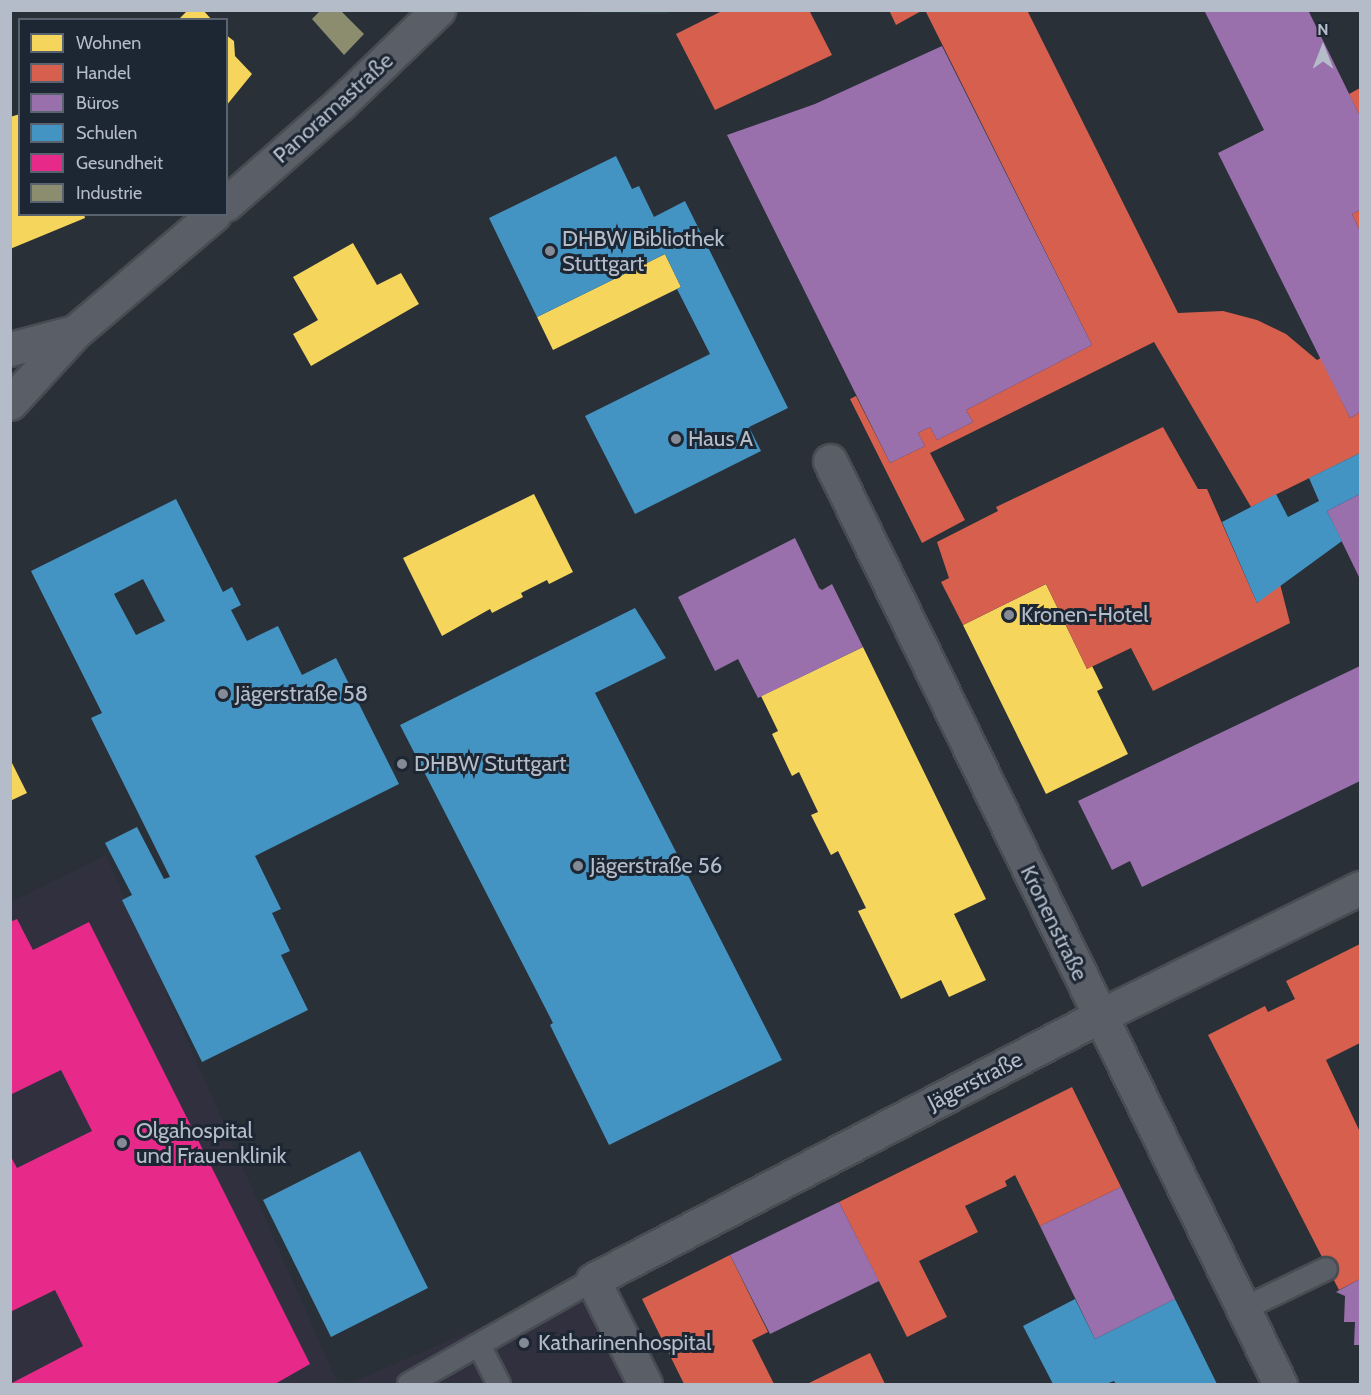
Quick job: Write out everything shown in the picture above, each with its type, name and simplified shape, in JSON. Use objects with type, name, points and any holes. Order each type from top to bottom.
[{"type":"street","name":"Panoramastraße","points":[[228,202],[340,104],[438,10]]},
{"type":"street","points":[[10,403],[75,332],[212,216]]},
{"type":"street","points":[[10,349],[75,332]]},
{"type":"street","name":"Kronenstraße","points":[[830,461],[1280,1384]]},
{"type":"street","name":"Jägerstraße","points":[[593,1280],[1100,1016],[1360,888]]},
{"type":"street","points":[[593,1280],[645,1384]]},
{"type":"lane","points":[[1243,1309],[1326,1269]]},
{"type":"lane","points":[[410,1384],[593,1280]]},
{"type":"lane","points":[[479,1345],[499,1384]]},
{"type":"shaded area","name":"Olgahospital und Frauenklinik","points":[[106,855],[338,1384],[11,1384],[11,902]]},
{"type":"shaded area","name":"Katharinenhospital","points":[[581,1295],[623,1384],[348,1384],[540,1301]]},
{"type":"green space","points":[[671,10],[666,14],[522,11]]},
{"type":"building: Wohnen","points":[[188,10],[203,10],[210,18],[180,18]]},
{"type":"building: Wohnen","points":[[228,36],[234,41],[235,56],[252,74],[228,104]]},
{"type":"building: Wohnen","points":[[18,115],[18,216],[84,216],[85,218],[10,249],[10,117]]},
{"type":"building: Wohnen","points":[[353,243],[377,285],[401,273],[419,304],[311,366],[293,334],[318,320],[293,277]]},
{"type":"building: Wohnen","points":[[665,254],[681,287],[553,350],[537,317]]},
{"type":"building: Wohnen","points":[[534,494],[573,572],[549,584],[547,580],[521,593],[523,597],[492,613],[490,609],[442,636],[403,558]]},
{"type":"building: Wohnen","points":[[1046,584],[1087,669],[1092,666],[1103,688],[1097,691],[1128,754],[1046,794],[963,625]]},
{"type":"building: Wohnen","points":[[863,647],[986,899],[954,914],[986,980],[949,997],[941,980],[901,999],[858,911],[866,908],[838,851],[831,855],[811,815],[818,812],[799,772],[792,776],[772,734],[778,731],[761,696]]},
{"type":"building: Wohnen","points":[[10,759],[27,793],[10,801]]},
{"type":"building: Handel","points":[[724,10],[809,10],[832,55],[715,110],[676,34]]},
{"type":"building: Handel","points":[[889,10],[923,10],[896,25]]},
{"type":"building: Handel","points":[[925,10],[1027,10],[1178,313],[1223,311],[1257,320],[1286,334],[1317,360],[1321,358],[1350,418],[1360,412],[1360,453],[1251,507],[1154,342],[930,453],[965,520],[922,543],[850,399],[856,396],[890,463],[925,446],[918,433],[930,427],[937,440],[973,422],[966,410],[1092,345]]},
{"type":"building: Handel","points":[[1360,88],[1360,116],[1349,94]]},
{"type":"building: Handel","points":[[1360,210],[1360,231],[1352,214]]},
{"type":"building: Handel","points":[[1163,427],[1198,489],[1207,489],[1257,603],[1280,584],[1290,623],[1153,691],[1131,648],[1087,669],[1046,584],[963,625],[941,582],[949,578],[937,542],[998,511],[996,507]]},
{"type":"building: Handel","points":[[1360,944],[1360,1043],[1326,1060],[1360,1132],[1360,1279],[1339,1290],[1208,1035],[1265,1006],[1268,1012],[1295,999],[1286,981]]},
{"type":"building: Handel","points":[[1072,1087],[1121,1187],[1040,1226],[1015,1175],[1005,1181],[1007,1186],[965,1206],[978,1232],[919,1261],[947,1317],[907,1337],[839,1202]]},
{"type":"building: Handel","points":[[730,1255],[768,1332],[752,1340],[774,1384],[684,1384],[642,1299]]},
{"type":"building: Handel","points":[[870,1353],[885,1384],[807,1384]]},
{"type":"building: Büros","points":[[1204,10],[1308,10],[1360,116],[1360,210],[1352,214],[1360,231],[1360,412],[1350,418],[1218,153],[1264,130]]},
{"type":"building: Büros","points":[[942,46],[1092,345],[966,410],[973,422],[937,440],[930,427],[918,433],[925,446],[890,463],[727,135],[815,104]]},
{"type":"building: Büros","points":[[1360,494],[1360,579],[1327,511]]},
{"type":"building: Büros","points":[[795,538],[819,588],[822,590],[832,584],[863,647],[758,698],[738,659],[715,671],[678,597]]},
{"type":"building: Büros","points":[[1360,666],[1360,781],[1142,887],[1130,861],[1112,870],[1078,801]]},
{"type":"building: Büros","points":[[1121,1187],[1175,1299],[1095,1339],[1040,1226]]},
{"type":"building: Büros","points":[[839,1202],[879,1281],[770,1334],[730,1255]]},
{"type":"building: Büros","points":[[1360,1279],[1360,1345],[1354,1345],[1355,1322],[1344,1322],[1345,1296],[1336,1292]]},
{"type":"building: Schulen","points":[[616,156],[632,189],[639,186],[654,217],[685,201],[788,408],[749,427],[761,451],[635,514],[585,416],[710,354],[677,289],[681,287],[665,254],[537,317],[489,218]]},
{"type":"building: Schulen","points":[[1360,453],[1360,494],[1327,511],[1342,541],[1257,603],[1222,522],[1276,494],[1288,517],[1319,501],[1309,478]]},
{"type":"building: Schulen","name":"Jägerstraße 58","points":[[176,499],[223,592],[232,587],[241,605],[231,610],[247,641],[278,626],[302,675],[336,658],[399,784],[255,856],[281,909],[272,913],[290,951],[281,955],[308,1010],[202,1062],[122,900],[132,895],[105,843],[137,827],[164,879],[170,877],[91,718],[102,713],[31,571]],"holes":[[[143,579],[165,621],[136,635],[114,594]]]},
{"type":"building: Schulen","name":"Jägerstraße 56","points":[[635,608],[666,658],[595,693],[782,1060],[609,1145],[550,1025],[553,1023],[400,725]]},
{"type":"building: Schulen","points":[[360,1151],[428,1288],[331,1337],[263,1200]]},
{"type":"building: Schulen","points":[[1075,1299],[1095,1339],[1175,1299],[1217,1384],[1116,1384],[1114,1381],[1106,1384],[1053,1384],[1023,1326]]},
{"type":"building: Gesundheit","name":"Olgahospital und Frauenklinik","points":[[17,919],[33,950],[89,922],[310,1364],[275,1384],[10,1384],[83,1346],[55,1290],[10,1312],[10,1155],[17,1168],[92,1131],[61,1070],[10,1095],[10,922]]},
{"type":"building: Industrie","points":[[321,10],[340,10],[364,34],[344,55],[312,19]]},
{"type":"place","name":"DHBW Bibliothek Stuttgart","points":[[550,251]]},
{"type":"place","name":"Haus A","points":[[676,439]]},
{"type":"place","name":"Kronen-Hotel","points":[[1009,615]]},
{"type":"place","name":"Jägerstraße 58","points":[[223,694]]},
{"type":"place","name":"DHBW Stuttgart","points":[[402,764]]},
{"type":"place","name":"Jägerstraße 56","points":[[578,866]]},
{"type":"place","name":"Olgahospital und Frauenklinik","points":[[122,1143]]},
{"type":"place","name":"Katharinenhospital","points":[[524,1343]]}]
